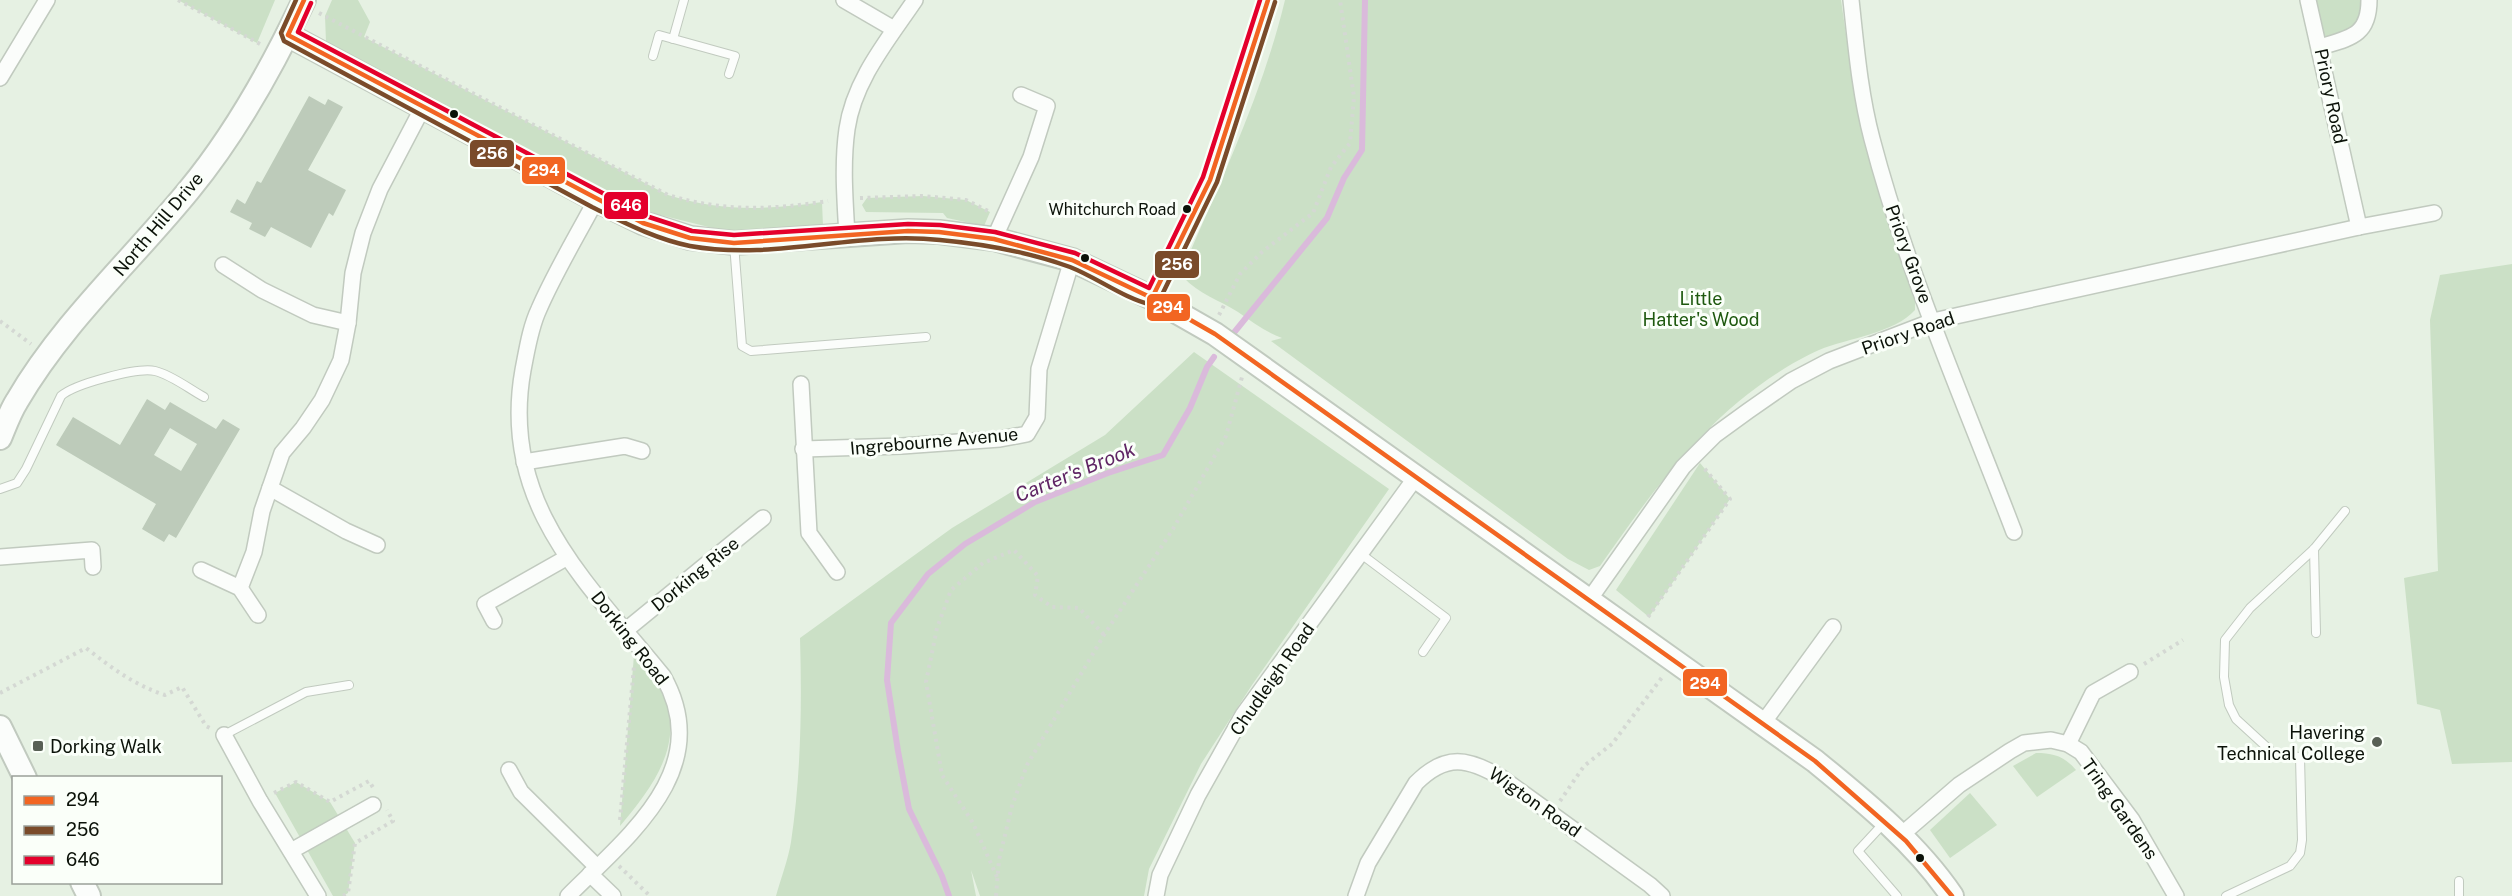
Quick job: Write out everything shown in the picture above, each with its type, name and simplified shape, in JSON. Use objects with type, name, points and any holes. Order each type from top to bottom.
[{"type":"street","points":[[0,77],[47,0]]},
{"type":"street","points":[[844,0],[894,29]]},
{"type":"street","points":[[848,235],[845,199],[847,129],[857,91],[872,62],[915,0]]},
{"type":"street","points":[[1152,297],[1210,180],[1268,0]]},
{"type":"street","name":"Priory Grove","points":[[1851,0],[1859,71],[1872,137],[1891,207],[2014,532]]},
{"type":"street","name":"Priory Road","points":[[2308,0],[2359,227]]},
{"type":"street","points":[[2320,46],[2358,33],[2368,17],[2369,0]]},
{"type":"street","name":"North Hill Drive","points":[[0,438],[16,402],[47,355],[191,187],[235,125],[283,45],[303,2]]},
{"type":"street","points":[[283,45],[423,107],[643,223],[690,238],[734,243],[848,235],[999,229],[1216,327],[1239,351],[1815,761],[1893,829],[1941,879],[1952,896]]},
{"type":"street","points":[[999,229],[1031,157],[1047,106],[1021,95]]},
{"type":"street","points":[[240,588],[254,552],[262,511],[282,453],[303,428],[331,383],[341,360],[353,273],[363,233],[380,189],[423,107]]},
{"type":"street","name":"Dorking Road","points":[[568,896],[655,806],[675,764],[680,731],[674,694],[663,676],[566,558],[537,503],[524,462],[518,402],[530,333],[539,309],[596,200]]},
{"type":"street","name":"Priory Road","points":[[1589,600],[1683,467],[1715,435],[1791,381],[1828,361],[1933,321],[2359,227],[2434,213]]},
{"type":"street","name":"Ingrebourne Avenue","points":[[803,449],[913,445],[1027,434],[1037,417],[1039,369],[1072,260]]},
{"type":"street","points":[[223,265],[262,290],[313,315],[348,322]]},
{"type":"street","points":[[801,384],[808,533],[837,572]]},
{"type":"street","points":[[524,462],[625,446],[642,451]]},
{"type":"street","name":"Chudleigh Road","points":[[1156,896],[1160,875],[1198,795],[1243,715],[1416,477]]},
{"type":"street","points":[[270,488],[346,531],[377,545]]},
{"type":"street","name":"Dorking Rise","points":[[631,636],[763,518]]},
{"type":"street","points":[[0,557],[92,550],[93,567]]},
{"type":"street","points":[[494,621],[485,604],[566,558]]},
{"type":"street","points":[[201,570],[240,588],[258,615]]},
{"type":"street","points":[[1762,723],[1833,627]]},
{"type":"street","points":[[2068,744],[2093,693],[2130,672]]},
{"type":"street","points":[[0,727],[25,776]]},
{"type":"street","points":[[224,735],[318,896]]},
{"type":"street","name":"Tring Gardens","points":[[1893,829],[2010,751],[2035,741],[2051,740],[2068,744],[2081,752],[2132,820],[2176,896]]},
{"type":"street","name":"Wigton Road","points":[[1356,896],[1368,864],[1387,828],[1416,783],[1426,774],[1450,761],[1466,761],[1482,766],[1552,813],[1662,896]]},
{"type":"street","points":[[509,771],[521,792],[593,870],[613,896]]},
{"type":"street","points":[[291,851],[372,805]]},
{"type":"lane","points":[[673,39],[684,0]]},
{"type":"lane","points":[[653,56],[659,35],[735,57],[729,74]]},
{"type":"lane","points":[[734,243],[742,346],[751,351],[926,336]]},
{"type":"lane","points":[[0,489],[17,483],[26,470],[61,396],[69,389],[119,375],[152,370],[162,373],[204,397]]},
{"type":"lane","points":[[2226,896],[2290,866],[2300,854],[2302,840],[2300,757],[2272,752],[2236,719],[2229,705],[2224,677],[2224,640],[2250,608],[2314,549],[2345,510]]},
{"type":"lane","points":[[2314,549],[2316,633]]},
{"type":"lane","points":[[1361,554],[1446,618],[1423,652]]},
{"type":"lane","points":[[224,735],[306,692],[349,685]]},
{"type":"lane","points":[[1893,829],[1858,851],[1897,896]]},
{"type":"lane","points":[[2459,881],[2459,896]]},
{"type":"path","points":[[178,0],[283,45]]},
{"type":"path","points":[[1216,327],[1240,274],[1262,252],[1313,213],[1331,167],[1350,143],[1354,97],[1340,0]]},
{"type":"path","points":[[303,2],[668,195],[706,205],[744,210],[845,199],[923,196],[966,200],[999,229]]},
{"type":"path","points":[[0,321],[47,355]]},
{"type":"path","points":[[996,896],[999,860],[1012,806],[1027,765],[1104,635],[1173,529],[1226,436],[1239,382]]},
{"type":"path","points":[[1637,634],[1730,499],[1693,457]]},
{"type":"path","points":[[998,879],[973,823],[942,775],[926,682],[937,628],[951,590],[983,563],[1014,550],[1038,576],[1035,595],[1052,607],[1079,608],[1104,635]]},
{"type":"path","points":[[631,636],[613,849],[650,896]]},
{"type":"path","points":[[2130,672],[2183,640]]},
{"type":"path","points":[[0,693],[86,648],[119,674],[143,688],[165,695],[182,687],[206,726],[224,735]]},
{"type":"path","points":[[1552,813],[1584,766],[1612,744],[1675,661]]},
{"type":"green space","points":[[178,0],[275,0],[257,43]]},
{"type":"green space","points":[[332,0],[358,0],[370,22],[364,37],[668,195],[688,201],[745,208],[782,207],[822,202],[823,226],[764,232],[725,231],[656,214],[602,190],[326,42],[325,16]]},
{"type":"green space","name":"Little Hatter's Wood","points":[[1285,0],[1841,0],[1855,97],[1866,150],[1915,300],[1915,310],[1906,318],[1883,330],[1809,355],[1751,392],[1725,413],[1680,460],[1600,566],[1589,570],[1568,559],[1271,341],[1282,338],[1202,292],[1183,277],[1184,266],[1253,102]]},
{"type":"green space","points":[[2308,0],[2369,0],[2364,26],[2320,47]]},
{"type":"green space","points":[[923,196],[966,200],[990,212],[984,226],[947,218],[943,213],[866,212],[862,205],[867,198]]},
{"type":"green space","points":[[2512,264],[2512,762],[2452,764],[2440,710],[2417,704],[2404,578],[2438,571],[2430,320],[2440,275]]},
{"type":"green space","points":[[1194,352],[1389,489],[1252,685],[1201,764],[1149,869],[1144,896],[980,896],[971,870],[976,896],[776,896],[790,849],[797,791],[801,715],[800,638],[952,528],[1105,435]]},
{"type":"green space","points":[[1700,463],[1730,499],[1649,617],[1616,590]]},
{"type":"green space","points":[[634,655],[651,675],[664,697],[669,715],[670,733],[667,750],[653,782],[620,826]]},
{"type":"green space","points":[[2036,753],[2058,756],[2076,770],[2037,797],[2013,766]]},
{"type":"green space","points":[[296,782],[330,802],[355,843],[348,893],[343,896],[333,896],[275,793]]},
{"type":"green space","points":[[1970,793],[1997,825],[1950,858],[1930,830]]},
{"type":"building","points":[[309,96],[325,105],[328,99],[343,107],[308,170],[346,190],[333,216],[329,213],[311,248],[271,227],[265,237],[249,229],[252,223],[230,212],[237,199],[245,204],[257,181],[261,183]]},
{"type":"building","points":[[147,399],[165,410],[170,402],[216,429],[223,419],[240,429],[176,538],[169,534],[164,542],[142,529],[156,504],[56,445],[73,417],[120,445]],"holes":[[[170,428],[197,444],[181,471],[154,455]]]},
{"type":"waterway","name":"Carter's Brook","points":[[1228,340],[1327,218],[1344,178],[1362,150],[1365,0]]},
{"type":"waterway","name":"Carter's Brook","points":[[949,896],[942,876],[909,809],[887,680],[891,623],[928,574],[965,544],[1035,502],[1108,473],[1163,455],[1190,408],[1207,367],[1214,357]]},
{"type":"transit line","name":"256","points":[[296,0],[281,33],[284,41],[592,207],[664,239],[690,246],[721,250],[784,248],[909,238],[973,244],[1006,249],[1070,267],[1131,298],[1152,305],[1159,301],[1217,182],[1275,2]]},
{"type":"transit line","name":"294","points":[[304,0],[288,35],[643,223],[690,238],[734,243],[908,231],[939,232],[994,239],[1072,260],[1152,298],[1215,334],[1815,761],[1906,841],[1952,896]]},
{"type":"transit line","name":"646","points":[[311,3],[298,32],[646,216],[692,231],[734,235],[908,224],[940,225],[995,232],[1075,253],[1149,288],[1203,177],[1260,0]]},
{"type":"transit line","name":"294","points":[[1152,298],[1210,180],[1268,0]]},
{"type":"place","name":"Whitchurch Road","points":[[1187,209]]},
{"type":"place","name":"Havering Technical College","points":[[2377,742]]},
{"type":"place","name":"Dorking Walk","points":[[38,746]]}]
